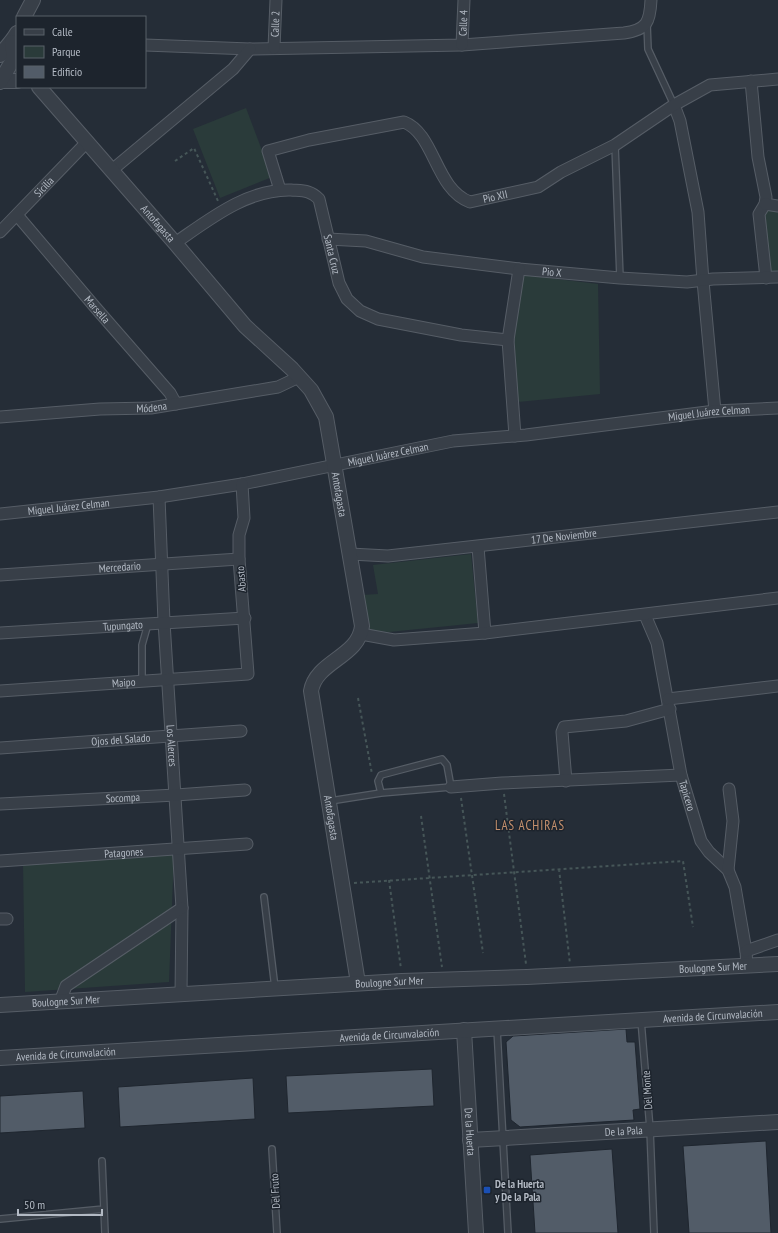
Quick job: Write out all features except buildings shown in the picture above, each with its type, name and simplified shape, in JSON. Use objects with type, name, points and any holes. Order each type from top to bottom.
[{"type":"street","points":[[25,16],[33,0]]},
{"type":"street","name":"Calle 2","points":[[274,48],[276,0]]},
{"type":"street","name":"Calle 4","points":[[462,45],[464,0]]},
{"type":"street","points":[[146,45],[250,49],[462,45],[636,32],[644,27],[647,21],[651,0]]},
{"type":"street","points":[[0,55],[6,46],[15,40]]},
{"type":"street","points":[[0,81],[14,58],[15,40]]},
{"type":"street","points":[[112,170],[233,69],[250,49]]},
{"type":"street","name":"Pio XII","points":[[280,190],[268,151],[309,140],[404,122],[410,124],[419,134],[445,180],[457,194],[470,202],[538,188],[561,172],[614,145],[674,105],[710,85],[778,80]]},
{"type":"street","points":[[0,81],[16,81]]},
{"type":"street","points":[[751,81],[758,157],[765,204],[759,214],[766,278]]},
{"type":"street","name":"Antofagasta","points":[[39,88],[112,170],[245,326],[300,377],[318,400],[326,417],[362,626],[361,634],[352,647],[317,675],[312,683],[311,691],[330,801],[358,983]]},
{"type":"street","points":[[674,105],[680,121],[698,212],[715,411]]},
{"type":"street","name":"Sicilia","points":[[0,232],[87,142]]},
{"type":"street","name":"Santa Cruz","points":[[175,243],[223,211],[258,195],[280,190],[308,191],[319,199],[342,291],[353,305],[365,314],[378,319],[461,335],[508,340]]},
{"type":"street","points":[[765,204],[778,206]]},
{"type":"street","name":"Marsella","points":[[17,215],[170,393],[176,404]]},
{"type":"street","name":"Pio X","points":[[328,239],[366,241],[423,257],[519,269],[620,278],[687,282],[778,277]]},
{"type":"street","points":[[515,436],[508,340],[519,269]]},
{"type":"street","name":"Módena","points":[[0,416],[100,409],[151,408],[278,387],[300,377]]},
{"type":"street","name":"Miguel Juárez Celman","points":[[0,514],[159,497],[242,484],[432,445],[715,411],[778,408]]},
{"type":"street","name":"Abasto","points":[[242,484],[244,518],[239,535],[239,559],[248,674]]},
{"type":"street","name":"Los Alerces","points":[[159,497],[164,622],[182,908],[181,994]]},
{"type":"street","name":"17 De Noviembre","points":[[350,554],[388,556],[778,512]]},
{"type":"street","points":[[478,547],[485,633]]},
{"type":"street","name":"Mercedario","points":[[0,575],[162,566],[239,559]]},
{"type":"street","points":[[361,634],[394,640],[485,633],[778,598]]},
{"type":"street","name":"Tapicero","points":[[645,615],[657,643],[681,774],[704,846],[728,870],[738,898],[747,966]]},
{"type":"street","name":"Tupungato","points":[[0,632],[244,618]]},
{"type":"street","name":"Maipo","points":[[0,691],[168,681],[248,674]]},
{"type":"street","points":[[566,781],[562,732],[564,727],[626,721],[669,704],[778,686]]},
{"type":"street","name":"Ojos del Salado","points":[[0,748],[241,731]]},
{"type":"street","points":[[455,787],[502,783],[566,781],[681,774]]},
{"type":"street","points":[[728,870],[733,821],[729,789]]},
{"type":"street","name":"Socompa","points":[[0,804],[245,790]]},
{"type":"street","name":"Patagones","points":[[0,861],[247,844]]},
{"type":"street","points":[[60,1002],[66,986],[182,908]]},
{"type":"street","points":[[746,951],[778,940]]},
{"type":"street","name":"Boulogne Sur Mer","points":[[0,1005],[402,980],[527,977],[778,964]]},
{"type":"street","name":"Avenida de Circunvalación","points":[[0,1058],[778,1012]]},
{"type":"street","name":"De la Huerta","points":[[464,1030],[476,1233]]},
{"type":"street","name":"De la Pala","points":[[470,1140],[778,1122]]},
{"type":"lane","points":[[647,21],[648,49],[674,105]]},
{"type":"lane","points":[[614,145],[620,278]]},
{"type":"lane","points":[[142,682],[142,645],[148,623]]},
{"type":"lane","points":[[330,801],[381,793],[455,787],[447,765],[442,759],[381,775],[378,781],[381,793]]},
{"type":"lane","points":[[264,896],[275,988]]},
{"type":"lane","name":"Del Monte","points":[[641,1020],[650,1129],[654,1233]]},
{"type":"lane","points":[[497,1028],[508,1233]]},
{"type":"lane","name":"Del Fruto","points":[[272,1149],[277,1233]]},
{"type":"lane","points":[[102,1161],[105,1233]]},
{"type":"lane","points":[[0,1219],[104,1209]]},
{"type":"path","points":[[175,161],[194,148],[223,211]]},
{"type":"path","points":[[358,698],[372,774],[378,781]]},
{"type":"path","points":[[502,783],[527,977]]},
{"type":"path","points":[[455,787],[472,874],[483,953]]},
{"type":"path","points":[[421,816],[444,979]]},
{"type":"path","points":[[343,883],[683,861],[693,927]]},
{"type":"path","points":[[559,868],[571,975]]},
{"type":"path","points":[[389,880],[402,980]]},
{"type":"green space","points":[[246,108],[272,177],[220,198],[193,129]]},
{"type":"green space","points":[[763,209],[778,209],[778,271],[766,272]]},
{"type":"green space","points":[[524,275],[598,284],[600,394],[518,402],[514,337]]},
{"type":"green space","points":[[471,554],[478,623],[389,632],[369,631],[362,595],[378,594],[373,565]]},
{"type":"green space","points":[[174,853],[169,982],[25,992],[23,862]]},
{"type":"place","name":"De la Huerta y De la Pala","points":[[487,1190]]},
{"type":"district","name":"LAS ACHIRAS","points":[[530,825]]}]
